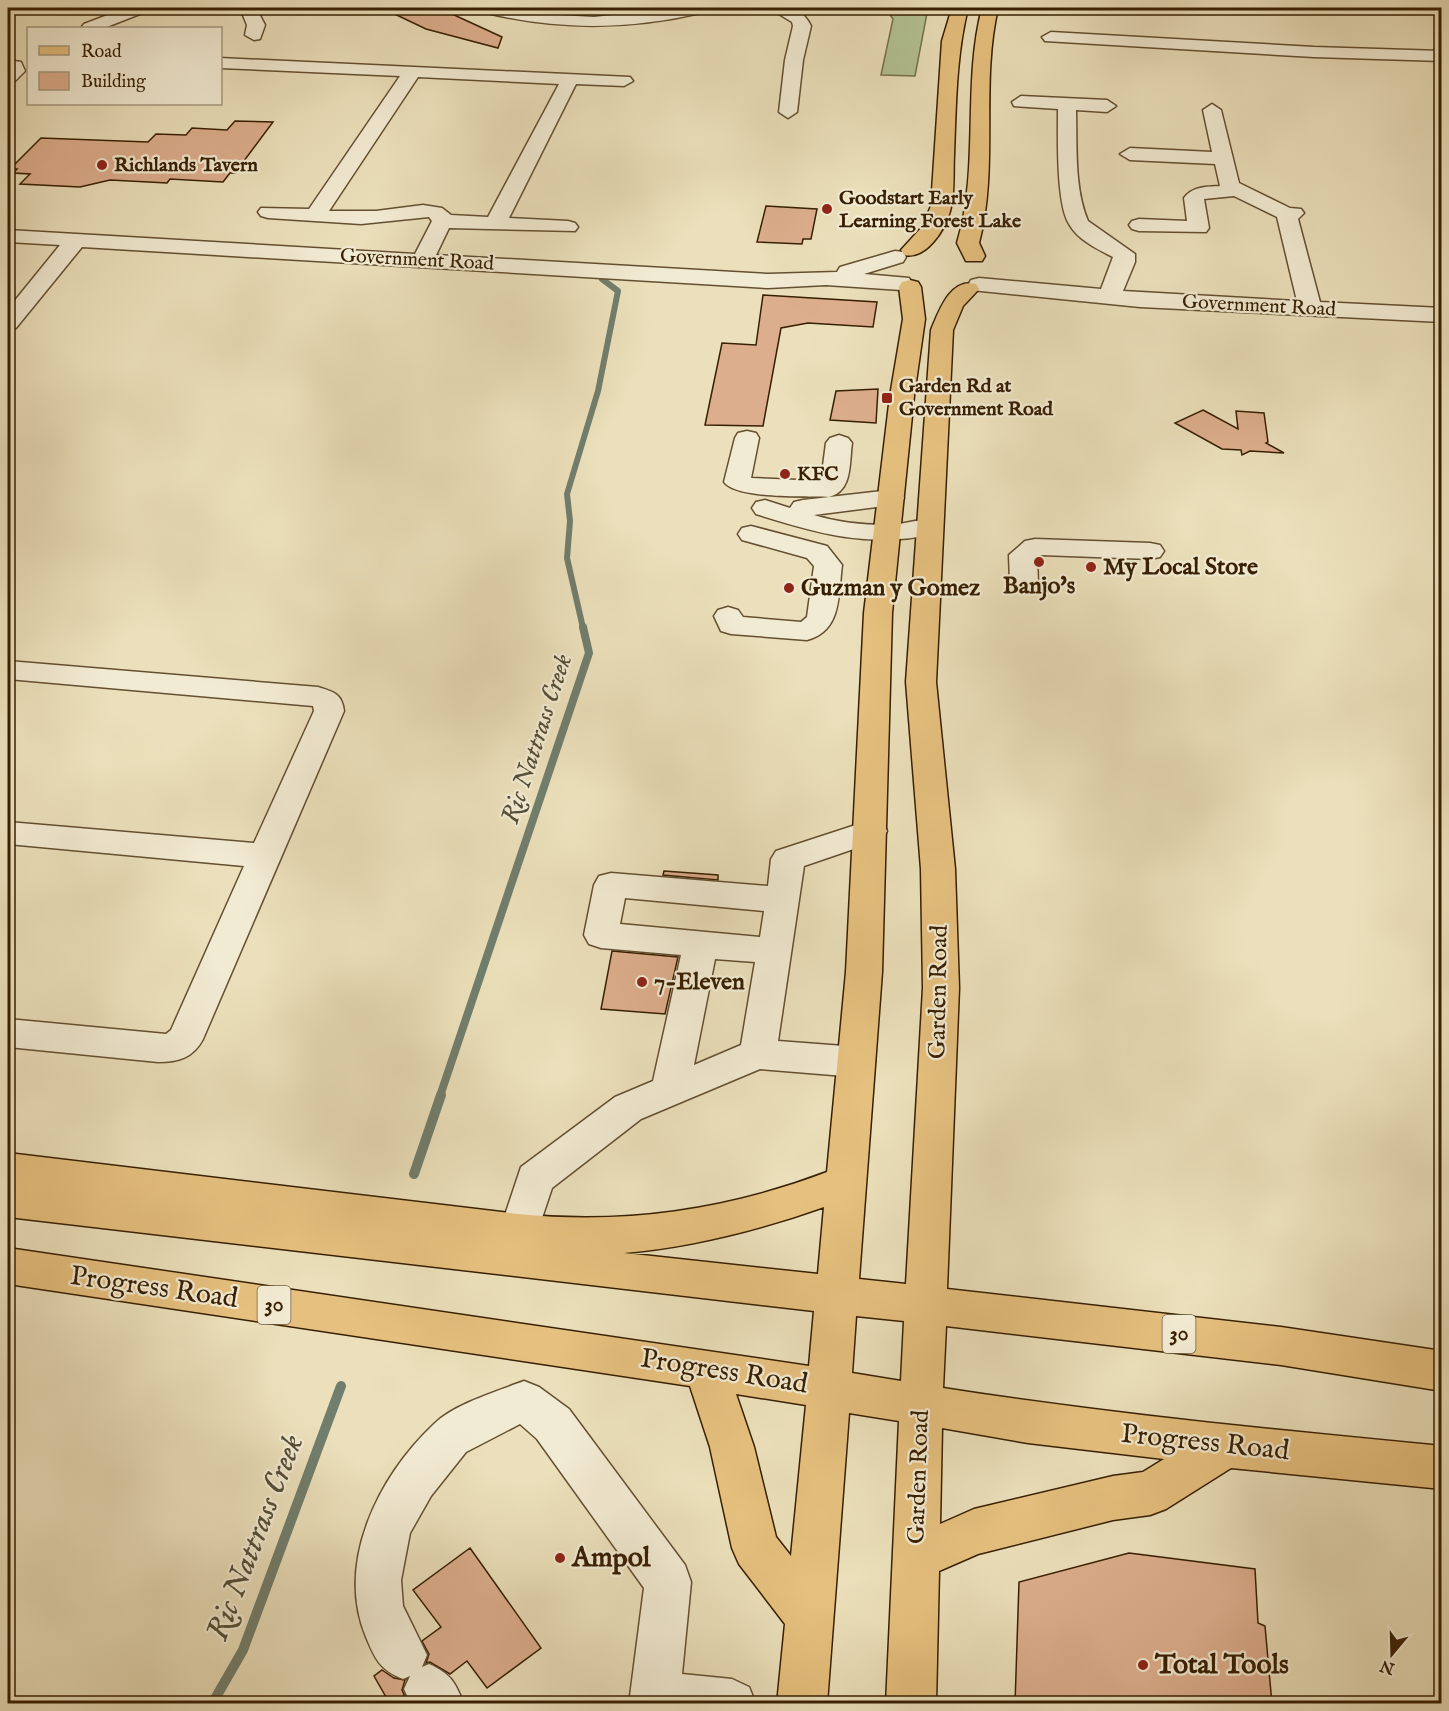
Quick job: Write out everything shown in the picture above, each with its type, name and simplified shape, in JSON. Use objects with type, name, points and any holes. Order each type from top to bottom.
[{"type":"main road","points":[[960,8],[951,40],[941,206],[938,220],[929,234],[903,254],[890,270],[906,285],[940,293],[974,287],[988,274],[968,243],[977,211],[982,40],[990,8]]},
{"type":"main road","points":[[903,254],[948,248],[978,259]]},
{"type":"main road","points":[[802,1704],[857,1062],[871,831],[878,613],[902,396],[914,320],[906,285]]},
{"type":"main road","name":"Garden Road","points":[[910,1704],[925,1304],[941,988],[938,869],[921,682],[942,330],[953,304],[974,287]]},
{"type":"main road","points":[[8,1169],[520,1230],[611,1237],[654,1233],[759,1214],[847,1182]]},
{"type":"main road","name":"30","points":[[8,1200],[1281,1346],[1442,1371]]},
{"type":"main road","name":"Progress Road","points":[[8,1266],[706,1369],[1028,1422],[1226,1446],[1442,1468]]},
{"type":"main road","points":[[706,1369],[732,1447],[755,1548],[808,1615]]},
{"type":"main road","points":[[916,1558],[974,1532],[1113,1497],[1150,1493],[1226,1446]]},
{"type":"street","points":[[92,27],[139,8]]},
{"type":"street","points":[[248,8],[256,25],[254,35]]},
{"type":"street","points":[[489,8],[522,15],[581,22],[649,18],[699,8]]},
{"type":"street","points":[[777,8],[799,19],[802,26],[794,60],[789,116]]},
{"type":"street","points":[[1051,37],[1314,52],[1442,56]]},
{"type":"street","points":[[222,63],[624,81]]},
{"type":"street","points":[[8,65],[15,66],[16,71],[8,78]]},
{"type":"street","points":[[316,214],[412,72]]},
{"type":"street","points":[[495,224],[570,79]]},
{"type":"street","points":[[1021,102],[1107,106]]},
{"type":"street","points":[[1067,104],[1070,172],[1077,221],[1094,238],[1124,254],[1124,262],[1109,297]]},
{"type":"street","points":[[1212,110],[1230,186],[1234,190],[1291,214],[1310,308]]},
{"type":"street","points":[[1130,154],[1223,158]]},
{"type":"street","points":[[1139,225],[1199,228],[1194,198],[1198,194],[1234,190]]},
{"type":"street","points":[[268,212],[378,217],[428,210],[441,215],[442,221],[423,260]]},
{"type":"street","points":[[442,221],[568,227]]},
{"type":"street","name":"Government Road","points":[[8,236],[768,281],[826,278],[906,285]]},
{"type":"street","points":[[8,323],[76,240]]},
{"type":"street","name":"Government Road","points":[[826,278],[903,254]]},
{"type":"street","name":"Government Road","points":[[978,259],[1012,274],[1078,292],[1109,297],[1442,315]]},
{"type":"street","name":"Government Road","points":[[974,287],[1078,292]]},
{"type":"street","points":[[747,438],[737,482],[744,485],[829,489],[834,484],[839,443]]},
{"type":"street","points":[[891,498],[827,507],[765,508],[823,527],[887,533],[929,528]]},
{"type":"street","points":[[728,616],[731,625],[744,628],[807,631],[821,620],[828,564],[817,552],[751,534]]},
{"type":"street","points":[[1024,583],[1023,555],[1035,547],[1150,551]]},
{"type":"street","points":[[8,670],[318,697],[328,701],[329,711],[185,1039],[173,1048],[8,1033]]},
{"type":"street","points":[[758,1054],[788,858],[871,831]]},
{"type":"street","points":[[8,833],[265,856]]},
{"type":"street","points":[[774,951],[601,934],[612,885],[783,900]]},
{"type":"street","points":[[670,1090],[701,945]]},
{"type":"street","points":[[520,1230],[535,1179],[628,1108],[758,1054],[857,1062]]},
{"type":"street","points":[[424,1683],[394,1645],[378,1609],[376,1572],[389,1524],[409,1485],[453,1435],[524,1401],[553,1424],[668,1582],[655,1700],[732,1704]]},
{"type":"green space","points":[[885,8],[928,8],[915,76],[881,75],[893,19]]},
{"type":"building","points":[[382,8],[439,8],[502,37],[498,48],[426,29]]},
{"type":"building","points":[[235,121],[273,122],[235,173],[230,173],[223,182],[170,179],[167,183],[110,180],[80,187],[20,184],[30,174],[13,173],[17,169],[11,168],[41,138],[148,142],[156,134],[186,135],[192,128],[227,130]]},
{"type":"building","points":[[766,206],[817,209],[811,239],[803,239],[802,244],[757,242]]},
{"type":"building","points":[[763,295],[877,302],[873,327],[808,323],[781,328],[763,426],[705,425],[722,343],[756,345]]},
{"type":"building","points":[[878,389],[876,423],[830,420],[836,391]]},
{"type":"building","points":[[1203,410],[1238,429],[1236,411],[1264,413],[1268,442],[1266,443],[1284,453],[1250,451],[1242,455],[1241,450],[1222,449],[1175,423]]},
{"type":"building","points":[[664,871],[718,875],[718,880],[663,875]]},
{"type":"building","name":"7-Eleven","points":[[612,951],[678,957],[665,1014],[601,1009]]},
{"type":"building","points":[[470,1548],[541,1648],[487,1688],[467,1661],[450,1674],[430,1662],[426,1663],[429,1654],[422,1641],[441,1627],[413,1590]]},
{"type":"building","name":"Total Tools","points":[[1129,1553],[1255,1569],[1258,1623],[1265,1626],[1272,1704],[1015,1704],[1019,1582]]},
{"type":"building","points":[[382,1670],[394,1678],[405,1680],[402,1690],[408,1704],[390,1704],[374,1676]]},
{"type":"waterway","name":"Ric Nattrass Creek","points":[[583,628],[567,558],[570,521],[567,494],[598,391],[618,291],[602,279]]},
{"type":"waterway","name":"Ric Nattrass Creek","points":[[440,1096],[589,653],[583,627]]},
{"type":"waterway","name":"Ric Nattrass Creek","points":[[414,1174],[441,1095]]},
{"type":"waterway","name":"Ric Nattrass Creek","points":[[212,1704],[243,1650],[341,1386]]},
{"type":"place","name":"Richlands Tavern","points":[[102,165]]},
{"type":"place","name":"Goodstart Early Learning Forest Lake","points":[[827,209]]},
{"type":"place","name":"Garden Rd at Government Road","points":[[887,398]]},
{"type":"place","name":"KFC","points":[[785,474]]},
{"type":"place","name":"Banjo's","points":[[1039,562]]},
{"type":"place","name":"My Local Store","points":[[1091,567]]},
{"type":"place","name":"Guzman y Gomez","points":[[789,588]]},
{"type":"place","name":"7-Eleven","points":[[642,982]]},
{"type":"place","name":"Ampol","points":[[560,1558]]},
{"type":"place","name":"Total Tools","points":[[1143,1665]]}]
